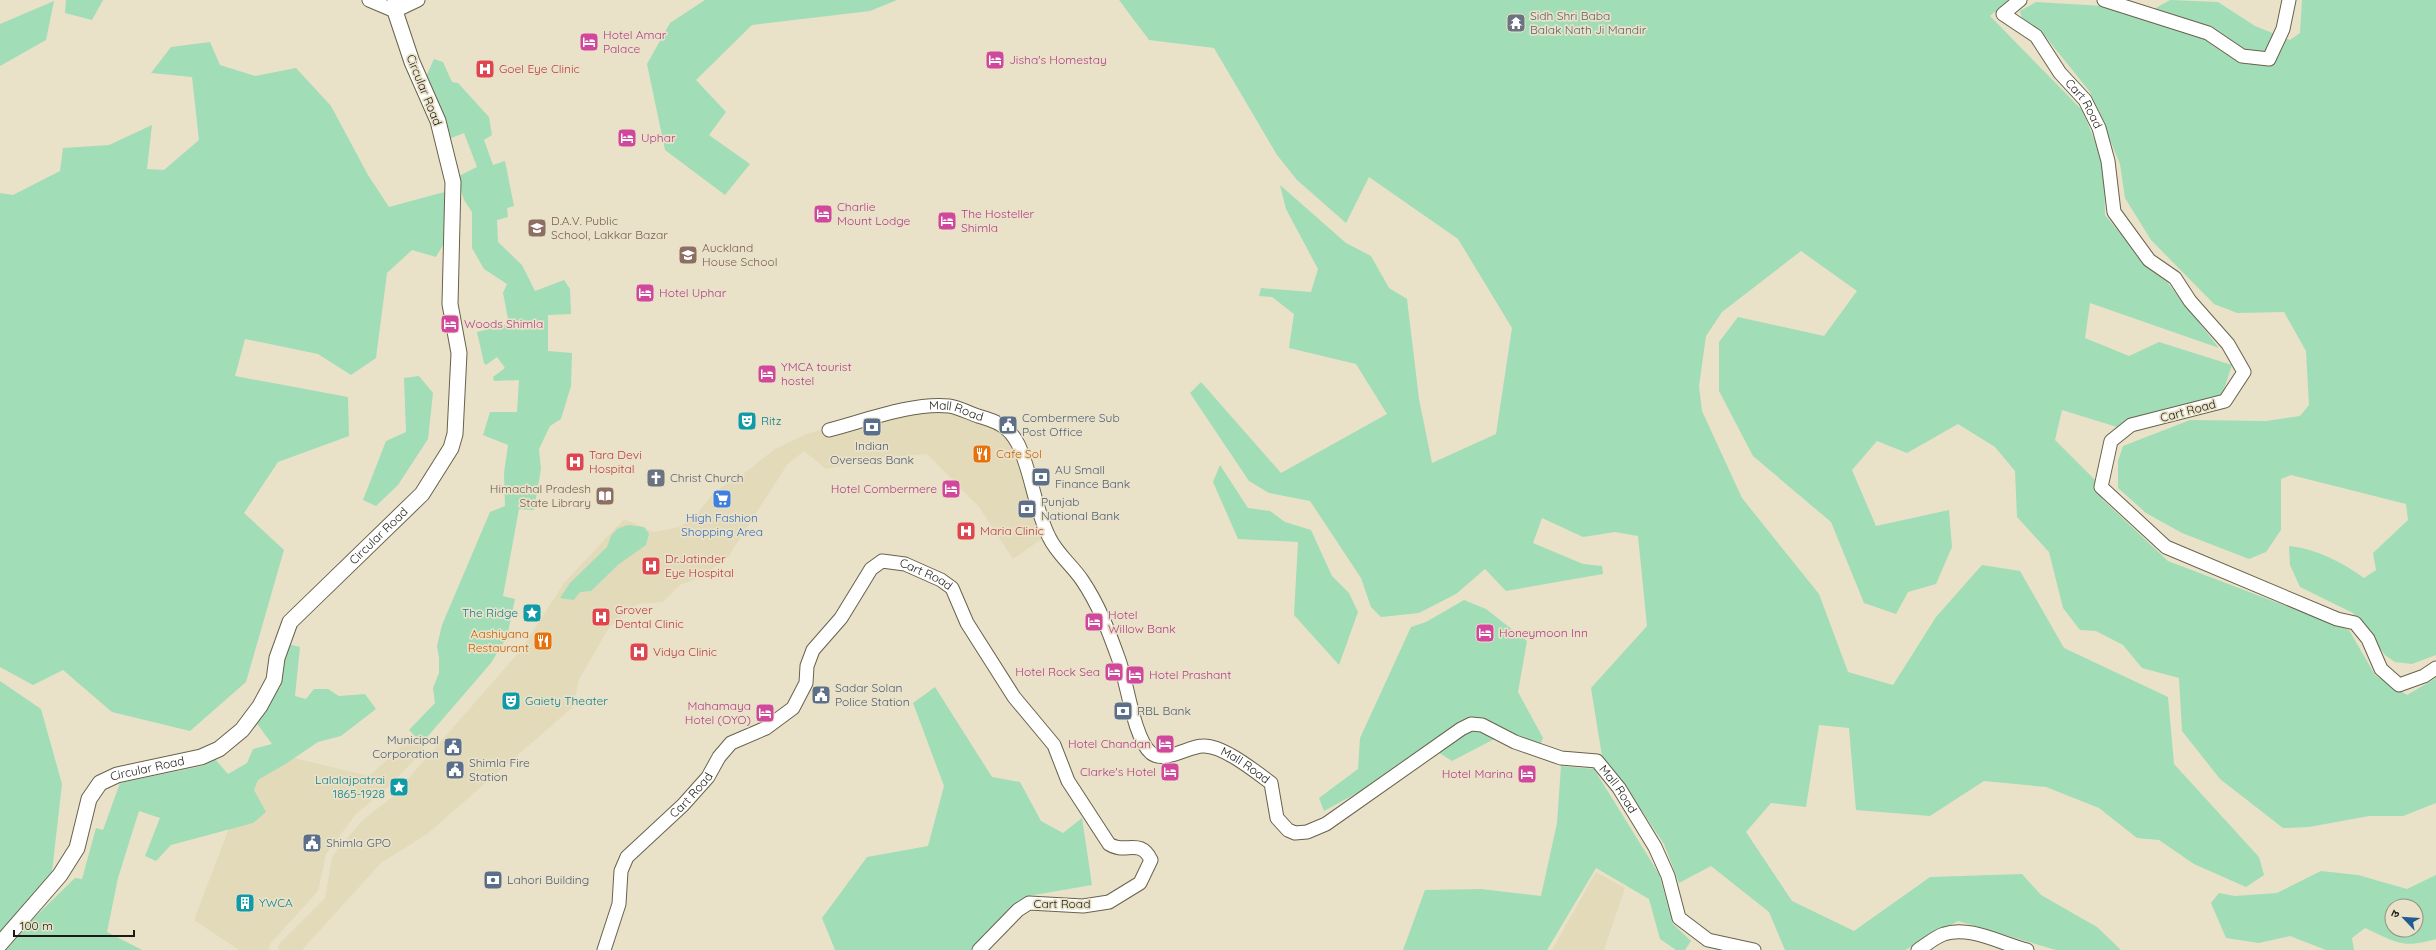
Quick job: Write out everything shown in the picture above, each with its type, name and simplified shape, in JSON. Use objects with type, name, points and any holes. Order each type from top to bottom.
[{"type":"main road","points":[[369,0],[395,5],[418,0]]},
{"type":"main road","name":"Cart Road","points":[[2020,0],[2003,14],[2036,36],[2060,73],[2086,100],[2100,128],[2108,161],[2114,212],[2150,260],[2175,278],[2190,301],[2228,344],[2244,372],[2225,401],[2131,425],[2111,441],[2101,487],[2166,547],[2337,619],[2355,623],[2368,639],[2381,669],[2399,685],[2424,676],[2436,668]]},
{"type":"main road","points":[[2104,0],[2208,33],[2242,56],[2269,59],[2283,29],[2289,0]]},
{"type":"main road","name":"Circular Road","points":[[0,944],[47,892],[77,848],[89,799],[100,783],[117,775],[201,757],[219,749],[242,730],[260,706],[274,680],[277,658],[290,622],[422,494],[451,448],[455,434],[459,353],[450,304],[453,182],[438,121],[412,62],[395,5]]},
{"type":"main road","name":"Mall Road","points":[[829,430],[915,408],[950,406],[997,421],[1010,430],[1025,458],[1042,522],[1052,545],[1081,579],[1105,620],[1124,674],[1132,712],[1145,745],[1152,753],[1162,757],[1205,746],[1217,749],[1247,766],[1271,783],[1277,806],[1277,818],[1288,830],[1295,833],[1307,832],[1326,824],[1461,729],[1471,724],[1482,725],[1515,742],[1561,758],[1597,761],[1619,788],[1655,847],[1668,876],[1679,918],[1708,940],[1754,950]]},
{"type":"main road","name":"Cart Road","points":[[604,950],[620,904],[621,871],[627,857],[683,805],[708,777],[719,757],[732,744],[766,728],[793,708],[806,683],[807,666],[813,650],[841,618],[871,569],[882,561],[905,564],[941,580],[952,588],[966,623],[1014,697],[1054,745],[1068,780],[1109,844],[1116,849],[1141,847],[1148,852],[1151,860],[1140,883],[1109,902],[1084,906],[1029,903],[1018,910],[979,950]]},
{"type":"main road","points":[[1918,950],[1941,934],[1951,931],[1967,931],[2027,950]]},
{"type":"shaded area","points":[[932,402],[1001,419],[1017,427],[1053,531],[1013,559],[979,507],[927,454],[876,458],[826,469],[804,451],[787,465],[728,557],[703,576],[680,585],[663,602],[639,604],[629,609],[609,628],[579,679],[573,707],[427,834],[381,863],[302,950],[278,950],[279,944],[325,898],[332,858],[339,847],[363,820],[392,797],[521,650],[564,583],[624,519],[654,532],[680,527],[697,514],[714,492],[743,474],[775,449],[809,433]]},
{"type":"shaded area","points":[[412,737],[425,749],[384,791],[356,814],[326,854],[318,891],[270,944],[269,950],[239,950],[194,920],[229,828],[253,823],[254,790],[258,780],[294,758],[369,776]]},
{"type":"shaded area","points":[[1596,872],[1625,888],[1604,950],[1552,950]]},
{"type":"green space","points":[[66,0],[103,0],[92,20],[65,13]]},
{"type":"green space","points":[[705,0],[897,0],[870,11],[752,25],[696,80],[726,112],[709,135],[750,164],[725,195],[665,150],[647,64],[670,23]]},
{"type":"green space","points":[[1119,0],[2008,0],[1990,16],[2083,111],[2104,165],[2105,215],[2152,271],[2167,282],[2219,348],[2090,303],[2085,338],[2129,356],[2159,342],[2232,365],[2222,395],[2117,427],[2062,410],[2055,440],[2095,480],[2102,499],[2168,561],[2349,630],[2375,675],[2407,695],[2436,678],[2436,803],[2403,816],[2369,816],[2309,827],[2283,828],[2220,779],[2182,731],[2179,678],[2142,668],[2123,645],[2096,631],[2080,630],[2063,608],[2049,552],[2017,517],[2015,471],[1995,447],[1958,424],[1907,453],[1877,441],[1852,470],[1876,526],[1949,510],[1952,547],[1936,584],[1908,592],[1896,614],[1864,603],[1831,522],[1753,456],[1719,391],[1719,342],[1738,317],[1824,336],[1857,291],[1801,251],[1722,312],[1706,336],[1699,386],[1702,411],[1742,498],[1819,594],[1848,672],[1893,685],[1936,617],[1982,565],[2020,571],[2064,648],[2168,697],[2174,764],[2259,857],[2264,875],[2246,887],[2194,864],[2159,840],[2137,838],[2099,808],[2046,787],[1984,781],[1930,816],[1856,810],[1849,728],[1819,725],[1806,807],[1771,803],[1746,832],[1792,901],[1854,931],[1930,877],[2022,874],[2041,895],[2097,927],[2121,950],[2056,950],[1958,921],[1905,950],[1785,950],[1769,912],[1711,866],[1679,883],[1664,844],[1630,793],[1602,756],[1591,688],[1647,626],[1638,536],[1615,532],[1583,537],[1542,518],[1533,543],[1583,564],[1602,566],[1603,574],[1506,591],[1485,569],[1456,594],[1419,613],[1381,617],[1371,607],[1361,578],[1310,501],[1269,493],[1249,481],[1190,393],[1201,382],[1281,473],[1387,414],[1356,364],[1289,348],[1294,314],[1272,297],[1259,296],[1261,288],[1311,292],[1318,269],[1286,209],[1280,185],[1346,243],[1371,256],[1389,288],[1407,299],[1419,399],[1432,463],[1496,434],[1512,328],[1458,239],[1369,177],[1346,223],[1297,180],[1277,155],[1214,48],[1149,40]]},
{"type":"green space","points":[[2170,0],[2218,2],[2255,26],[2290,40],[2300,33],[2302,0],[2436,0],[2436,655],[2412,664],[2395,662],[2385,655],[2353,613],[2300,587],[2290,565],[2289,546],[2309,550],[2329,557],[2364,578],[2376,570],[2373,553],[2408,520],[2406,504],[2291,475],[2281,479],[2281,530],[2266,552],[2249,559],[2182,533],[2146,513],[2118,488],[2118,461],[2123,446],[2190,420],[2266,421],[2300,416],[2309,405],[2306,351],[2284,312],[2237,313],[2214,304],[2151,240],[2125,198],[2120,164],[2090,92],[2041,31],[2022,19],[2020,11],[2036,2],[2154,9]]},
{"type":"green space","points":[[54,1],[46,40],[0,66],[0,24]]},
{"type":"green space","points":[[210,42],[220,65],[255,76],[296,68],[331,106],[368,175],[389,207],[448,191],[450,233],[436,257],[412,250],[387,273],[376,358],[351,375],[318,354],[245,339],[235,376],[348,397],[349,436],[278,462],[244,513],[284,550],[246,682],[190,731],[112,712],[63,670],[33,685],[0,667],[0,193],[13,195],[60,171],[63,148],[109,145],[152,125],[147,169],[164,170],[199,140],[192,77],[151,73],[171,47]]},
{"type":"green space","points":[[434,59],[443,62],[452,82],[458,83],[489,117],[492,135],[484,140],[493,165],[505,161],[514,206],[507,208],[508,217],[497,220],[498,242],[522,265],[535,291],[564,280],[570,289],[571,314],[548,315],[548,351],[572,353],[571,386],[561,419],[550,426],[539,449],[541,469],[534,510],[519,509],[503,596],[515,599],[507,637],[491,663],[422,743],[409,730],[435,703],[433,688],[439,673],[437,646],[442,625],[490,512],[505,506],[504,473],[508,445],[483,435],[490,412],[517,412],[519,380],[494,381],[493,377],[505,368],[497,357],[486,365],[484,363],[477,332],[509,324],[503,293],[507,284],[484,269],[472,248],[472,212],[464,200],[457,177],[477,167],[464,133],[446,140],[424,81]]},
{"type":"green space","points":[[419,376],[433,393],[428,439],[398,485],[376,506],[363,500],[386,441],[406,432],[404,378]]},
{"type":"green space","points":[[1220,465],[1248,508],[1270,511],[1285,522],[1311,530],[1332,576],[1349,593],[1358,612],[1339,665],[1294,615],[1298,542],[1238,539],[1213,482]]},
{"type":"green space","points":[[628,525],[644,527],[649,534],[646,545],[619,564],[591,591],[580,592],[574,600],[560,598],[570,583],[607,547],[611,536],[617,529]]},
{"type":"green space","points":[[1464,600],[1486,609],[1527,641],[1518,692],[1543,738],[1540,745],[1506,733],[1452,761],[1430,747],[1370,786],[1324,811],[1319,798],[1358,769],[1360,738],[1411,627],[1426,622]]},
{"type":"green space","points":[[288,644],[300,647],[295,696],[306,699],[314,689],[328,689],[339,696],[365,694],[376,709],[341,736],[318,742],[258,780],[254,790],[266,812],[253,823],[171,845],[156,861],[145,856],[160,818],[139,811],[118,878],[107,932],[142,950],[1,950],[75,878],[82,879],[96,828],[103,830],[120,783],[202,766],[215,759],[228,774],[247,763],[253,749],[272,744],[255,721],[280,687]]},
{"type":"green space","points":[[0,681],[41,709],[62,784],[51,880],[0,935]]},
{"type":"green space","points":[[935,687],[992,777],[1020,782],[1041,821],[1063,833],[1082,818],[1092,885],[1028,896],[973,950],[835,950],[822,918],[867,857],[928,846],[944,786],[913,703]]},
{"type":"green space","points":[[1561,766],[1594,769],[1659,874],[1673,924],[1691,941],[1685,950],[1676,950],[1660,939],[1649,899],[1596,868],[1547,950],[1403,950],[1425,890],[1481,889],[1541,896],[1557,823]]},
{"type":"green space","points":[[2321,871],[2358,875],[2407,889],[2436,875],[2436,939],[2406,944],[2387,938],[2424,938],[2424,898],[2384,898],[2384,937],[2365,928],[2352,938],[2354,950],[2326,950],[2290,936],[2259,943],[2226,938],[2211,903],[2219,893],[2235,896],[2277,893]]},
{"type":"place","name":"Sidh Shri Baba Balak Nath Ji Mandir","points":[[1516,23]]},
{"type":"place","name":"Hotel Amar Palace","points":[[589,42]]},
{"type":"place","name":"Jisha's Homestay","points":[[995,60]]},
{"type":"place","name":"Goel Eye Clinic","points":[[485,69]]},
{"type":"place","name":"Uphar","points":[[627,138]]},
{"type":"place","name":"Charlie Mount Lodge","points":[[823,214]]},
{"type":"place","name":"The Hosteller Shimla","points":[[947,221]]},
{"type":"place","name":"D.A.V. Public School, Lakkar Bazar","points":[[537,228]]},
{"type":"place","name":"Auckland House School","points":[[688,255]]},
{"type":"place","name":"Hotel Uphar","points":[[645,293]]},
{"type":"place","name":"Woods Shimla","points":[[450,324]]},
{"type":"place","name":"YMCA tourist hostel","points":[[767,374]]},
{"type":"place","name":"Ritz","points":[[747,421]]},
{"type":"place","name":"Combermere Sub Post Office","points":[[1008,425]]},
{"type":"place","name":"Indian Overseas Bank","points":[[872,427]]},
{"type":"place","name":"Cafe Sol","points":[[982,454]]},
{"type":"place","name":"Tara Devi Hospital","points":[[575,462]]},
{"type":"place","name":"AU Small Finance Bank","points":[[1041,477]]},
{"type":"place","name":"Christ Church","points":[[656,478]]},
{"type":"place","name":"Hotel Combermere","points":[[951,489]]},
{"type":"place","name":"Himachal Pradesh State Library","points":[[605,496]]},
{"type":"place","name":"High Fashion Shopping Area","points":[[722,499]]},
{"type":"place","name":"Punjab National Bank","points":[[1027,509]]},
{"type":"place","name":"Maria Clinic","points":[[966,531]]},
{"type":"place","name":"Dr.Jatinder Eye Hospital","points":[[651,566]]},
{"type":"place","name":"The Ridge","points":[[532,613]]},
{"type":"place","name":"Grover Dental Clinic","points":[[601,617]]},
{"type":"place","name":"Hotel Willow Bank","points":[[1094,622]]},
{"type":"place","name":"Honeymoon Inn","points":[[1485,633]]},
{"type":"place","name":"Aashiyana Restaurant","points":[[543,641]]},
{"type":"place","name":"Vidya Clinic","points":[[639,652]]},
{"type":"place","name":"Hotel Rock Sea","points":[[1114,672]]},
{"type":"place","name":"Hotel Prashant","points":[[1135,675]]},
{"type":"place","name":"Sadar Solan Police Station","points":[[821,695]]},
{"type":"place","name":"Gaiety Theater","points":[[511,701]]},
{"type":"place","name":"RBL Bank","points":[[1123,711]]},
{"type":"place","name":"Mahamaya Hotel (OYO)","points":[[765,713]]},
{"type":"place","name":"Hotel Chandan","points":[[1165,744]]},
{"type":"place","name":"Municipal Corporation","points":[[453,747]]},
{"type":"place","name":"Shimla Fire Station","points":[[455,770]]},
{"type":"place","name":"Clarke's Hotel","points":[[1170,772]]},
{"type":"place","name":"Hotel Marina","points":[[1527,774]]},
{"type":"place","name":"Lalalajpatrai 1865-1928","points":[[399,787]]},
{"type":"place","name":"Shimla GPO","points":[[312,843]]},
{"type":"place","name":"Lahori Building","points":[[493,880]]},
{"type":"place","name":"YWCA","points":[[245,903]]}]
